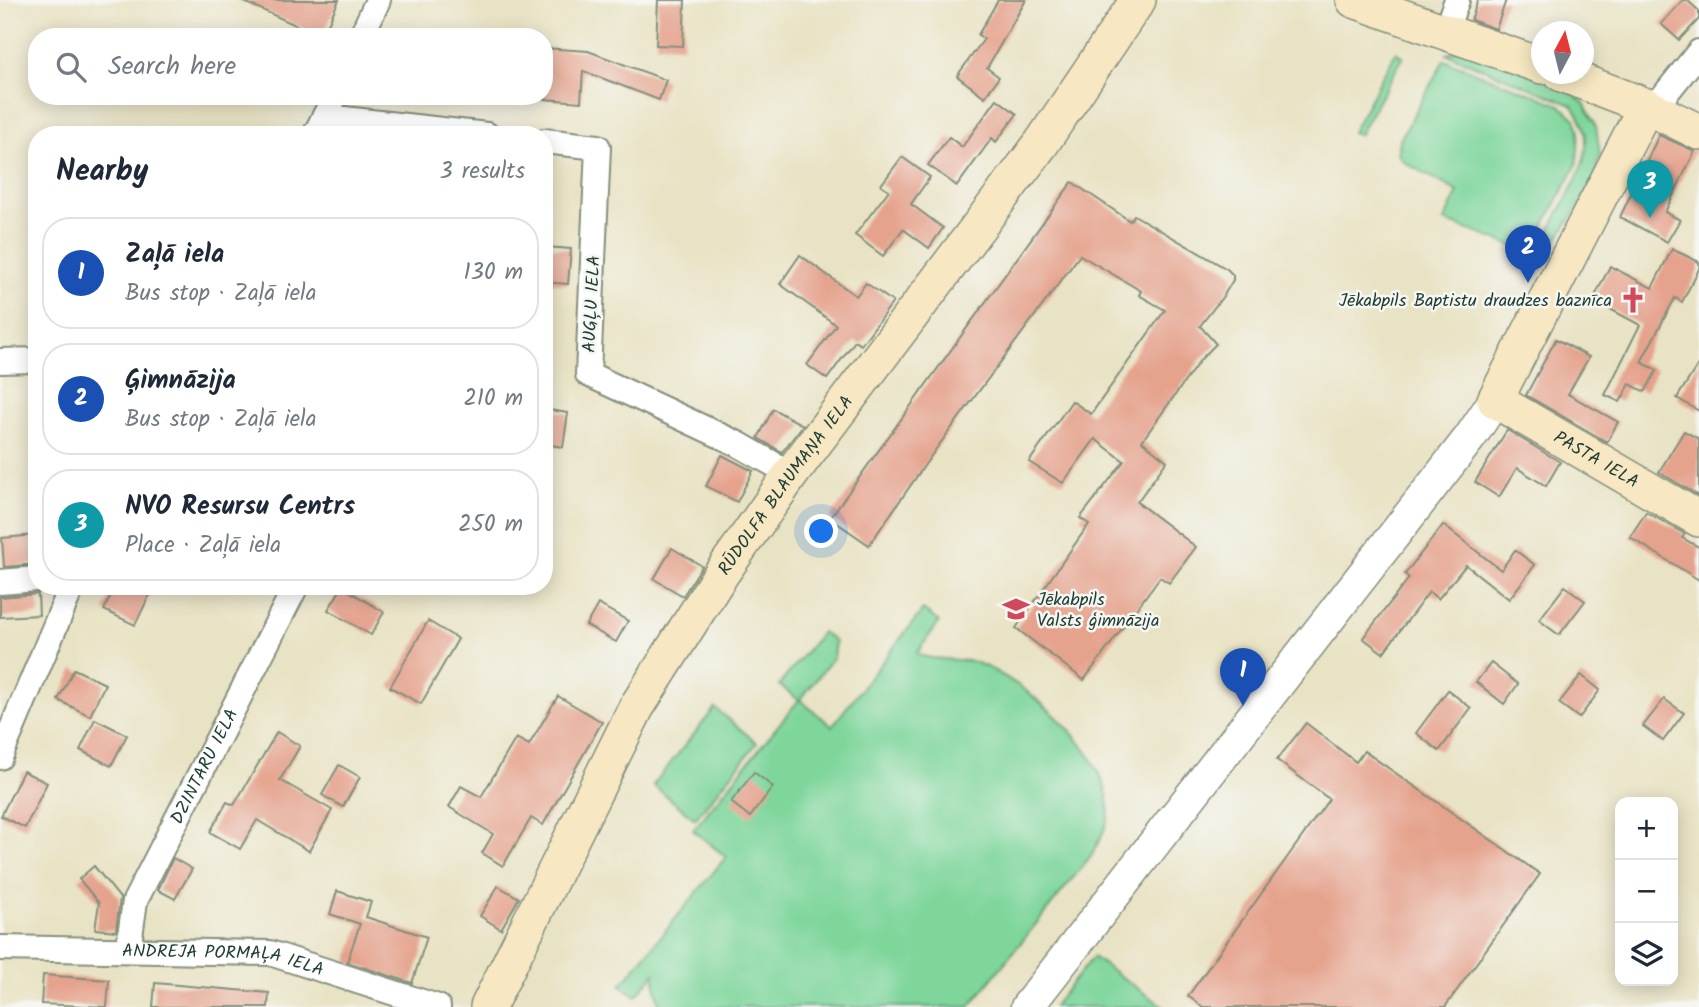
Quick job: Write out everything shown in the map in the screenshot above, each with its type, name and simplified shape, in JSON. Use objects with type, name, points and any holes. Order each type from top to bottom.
[{"type":"main road","name":"RŪDOLFA BLAUMAŅA IELA","points":[[488,1007],[636,708],[721,574],[791,474],[1041,144],[1138,0]]},
{"type":"main road","points":[[1354,0],[1451,16],[1531,60]]},
{"type":"main road","points":[[1588,84],[1646,106],[1699,132]]},
{"type":"main road","points":[[1495,400],[1646,106]]},
{"type":"main road","name":"PASTA IELA","points":[[1495,400],[1699,519]]},
{"type":"street","points":[[365,28],[378,0]]},
{"type":"street","points":[[1646,106],[1663,97],[1699,52]]},
{"type":"street","points":[[325,116],[410,126]]},
{"type":"street","name":"AUGĻU IELA","points":[[553,142],[598,147],[588,374],[738,444],[791,474]]},
{"type":"street","points":[[0,361],[28,360]]},
{"type":"street","points":[[1027,1007],[1462,447],[1495,400]]},
{"type":"street","points":[[0,582],[28,580]]},
{"type":"street","points":[[0,757],[68,595]]},
{"type":"street","name":"DZINTARU IELA","points":[[128,950],[135,901],[291,595]]},
{"type":"street","name":"ANDREJA PORMAĻA IELA","points":[[0,948],[271,953],[438,1007]]},
{"type":"green space","points":[[1463,48],[1531,74],[1531,84],[1563,86],[1584,103],[1596,126],[1600,155],[1594,179],[1539,266],[1532,263],[1570,192],[1585,155],[1585,131],[1580,118],[1572,105],[1447,54]]},
{"type":"green space","points":[[1396,52],[1403,57],[1359,135],[1352,132]]},
{"type":"green space","points":[[1444,60],[1560,105],[1575,119],[1579,130],[1577,164],[1530,252],[1444,221],[1458,192],[1404,162],[1398,154],[1400,140]]},
{"type":"green space","points":[[923,610],[939,622],[917,653],[921,656],[974,662],[995,671],[1041,703],[1064,724],[1083,747],[1098,771],[1107,795],[1107,823],[1090,857],[969,1007],[660,1007],[655,973],[636,996],[621,985],[726,857],[693,830],[799,700],[779,685],[822,632],[835,641],[833,658],[800,700],[832,726]]},
{"type":"green space","points":[[715,708],[757,743],[695,819],[653,785]]},
{"type":"green space","points":[[1093,957],[1164,1007],[1053,1007]]},
{"type":"building","points":[[240,0],[339,0],[326,28],[302,28]]},
{"type":"building","points":[[658,0],[685,0],[683,46],[656,45]]},
{"type":"building","points":[[998,0],[1026,0],[987,68],[999,77],[985,97],[957,76],[984,39],[978,35]]},
{"type":"building","points":[[1478,0],[1506,0],[1496,29],[1471,20]]},
{"type":"building","points":[[1683,0],[1687,0],[1699,11],[1699,19],[1679,40],[1661,24]]},
{"type":"building","points":[[553,49],[588,51],[666,80],[659,100],[583,71],[581,102],[553,100]]},
{"type":"building","points":[[997,99],[1017,114],[996,142],[992,138],[957,186],[928,165],[949,137],[962,147]]},
{"type":"building","points":[[1659,135],[1695,151],[1665,212],[1680,220],[1667,242],[1620,217]]},
{"type":"building","points":[[902,157],[930,177],[911,204],[943,228],[929,248],[903,229],[883,256],[855,235],[889,190],[881,185]]},
{"type":"building","points":[[1072,182],[1130,221],[1134,215],[1233,275],[1224,295],[1200,326],[1216,344],[1201,359],[1142,441],[1167,461],[1137,502],[1196,547],[1169,583],[1160,577],[1084,680],[1016,628],[1089,524],[1080,518],[1124,461],[1095,439],[1063,483],[1029,462],[1072,401],[1091,414],[1165,310],[1139,295],[1141,291],[1080,255],[936,449],[869,545],[830,518]]},
{"type":"building","points":[[553,248],[571,249],[568,284],[553,283]]},
{"type":"building","points":[[1672,249],[1699,262],[1699,269],[1682,302],[1675,298],[1641,362],[1657,370],[1645,392],[1630,384],[1620,402],[1605,395],[1640,325],[1593,300],[1610,266],[1652,288]]},
{"type":"building","points":[[800,255],[856,296],[866,283],[893,302],[861,345],[855,341],[827,379],[807,365],[836,325],[780,284]]},
{"type":"building","points":[[1556,339],[1589,357],[1568,394],[1618,422],[1607,442],[1526,395]]},
{"type":"building","points":[[1699,363],[1699,411],[1677,398]]},
{"type":"building","points":[[773,409],[803,425],[782,452],[758,438]]},
{"type":"building","points":[[553,410],[568,413],[563,447],[553,445]]},
{"type":"building","points":[[1507,430],[1560,462],[1546,486],[1517,468],[1499,497],[1475,482]]},
{"type":"building","points":[[1684,431],[1699,439],[1699,496],[1659,472]]},
{"type":"building","points":[[722,455],[753,471],[737,502],[706,486]]},
{"type":"building","points":[[1646,512],[1685,534],[1682,538],[1699,547],[1699,580],[1630,537]]},
{"type":"building","points":[[1443,525],[1501,570],[1515,550],[1535,565],[1509,599],[1466,565],[1438,599],[1429,592],[1383,653],[1363,638],[1409,578],[1405,574]]},
{"type":"building","points":[[28,536],[28,565],[4,567],[2,538]]},
{"type":"building","points":[[672,548],[702,566],[683,596],[654,579]]},
{"type":"building","points":[[1565,586],[1585,601],[1559,635],[1539,620]]},
{"type":"building","points":[[38,595],[39,615],[0,617],[0,597]]},
{"type":"building","points":[[111,595],[150,595],[135,625],[104,610]]},
{"type":"building","points":[[337,595],[355,595],[384,612],[371,635],[328,610]]},
{"type":"building","points":[[598,604],[628,621],[616,642],[586,625]]},
{"type":"building","points":[[428,621],[458,639],[421,704],[390,687]]},
{"type":"building","points":[[1491,663],[1518,684],[1504,704],[1476,682]]},
{"type":"building","points":[[74,669],[105,684],[90,716],[58,700]]},
{"type":"building","points":[[1581,675],[1600,690],[1579,718],[1559,703]]},
{"type":"building","points":[[1448,690],[1471,708],[1439,751],[1416,733]]},
{"type":"building","points":[[558,696],[602,722],[543,825],[531,818],[503,866],[482,853],[493,834],[449,807],[461,786],[481,797],[516,738],[529,745]]},
{"type":"building","points":[[1664,699],[1684,713],[1663,741],[1643,726]]},
{"type":"building","points":[[95,719],[127,735],[111,766],[80,750]]},
{"type":"building","points":[[1306,723],[1356,762],[1364,751],[1540,874],[1445,1007],[1203,1007],[1188,996],[1329,799],[1277,760]]},
{"type":"building","points":[[277,732],[300,746],[280,780],[332,810],[309,851],[257,820],[240,849],[210,832],[227,802],[234,805]]},
{"type":"building","points":[[339,765],[360,777],[343,807],[322,795]]},
{"type":"building","points":[[23,771],[47,783],[25,828],[1,816]]},
{"type":"building","points":[[754,772],[773,787],[750,817],[731,802]]},
{"type":"building","points":[[173,858],[192,869],[175,899],[158,890]]},
{"type":"building","points":[[94,866],[120,898],[116,931],[95,929],[99,903],[79,879]]},
{"type":"building","points":[[498,886],[519,898],[501,929],[480,916]]},
{"type":"building","points":[[337,891],[371,902],[366,917],[427,937],[412,983],[347,962],[360,924],[330,914]]},
{"type":"building","points":[[43,975],[109,980],[107,1007],[41,1004]]},
{"type":"building","points":[[155,983],[269,993],[268,1007],[153,1007]]},
{"type":"place","name":"NVO Resursu Centrs","points":[[1650,218]]},
{"type":"place","name":"Ģimnāzija","points":[[1528,283]]},
{"type":"place","name":"Jēkabpils Baptistu draudzes baznīca","points":[[1633,300]]},
{"type":"place","name":"Jēkabpils Valsts ģimnāzija","points":[[1016,609]]},
{"type":"place","name":"Zaļā iela","points":[[1243,706]]}]
